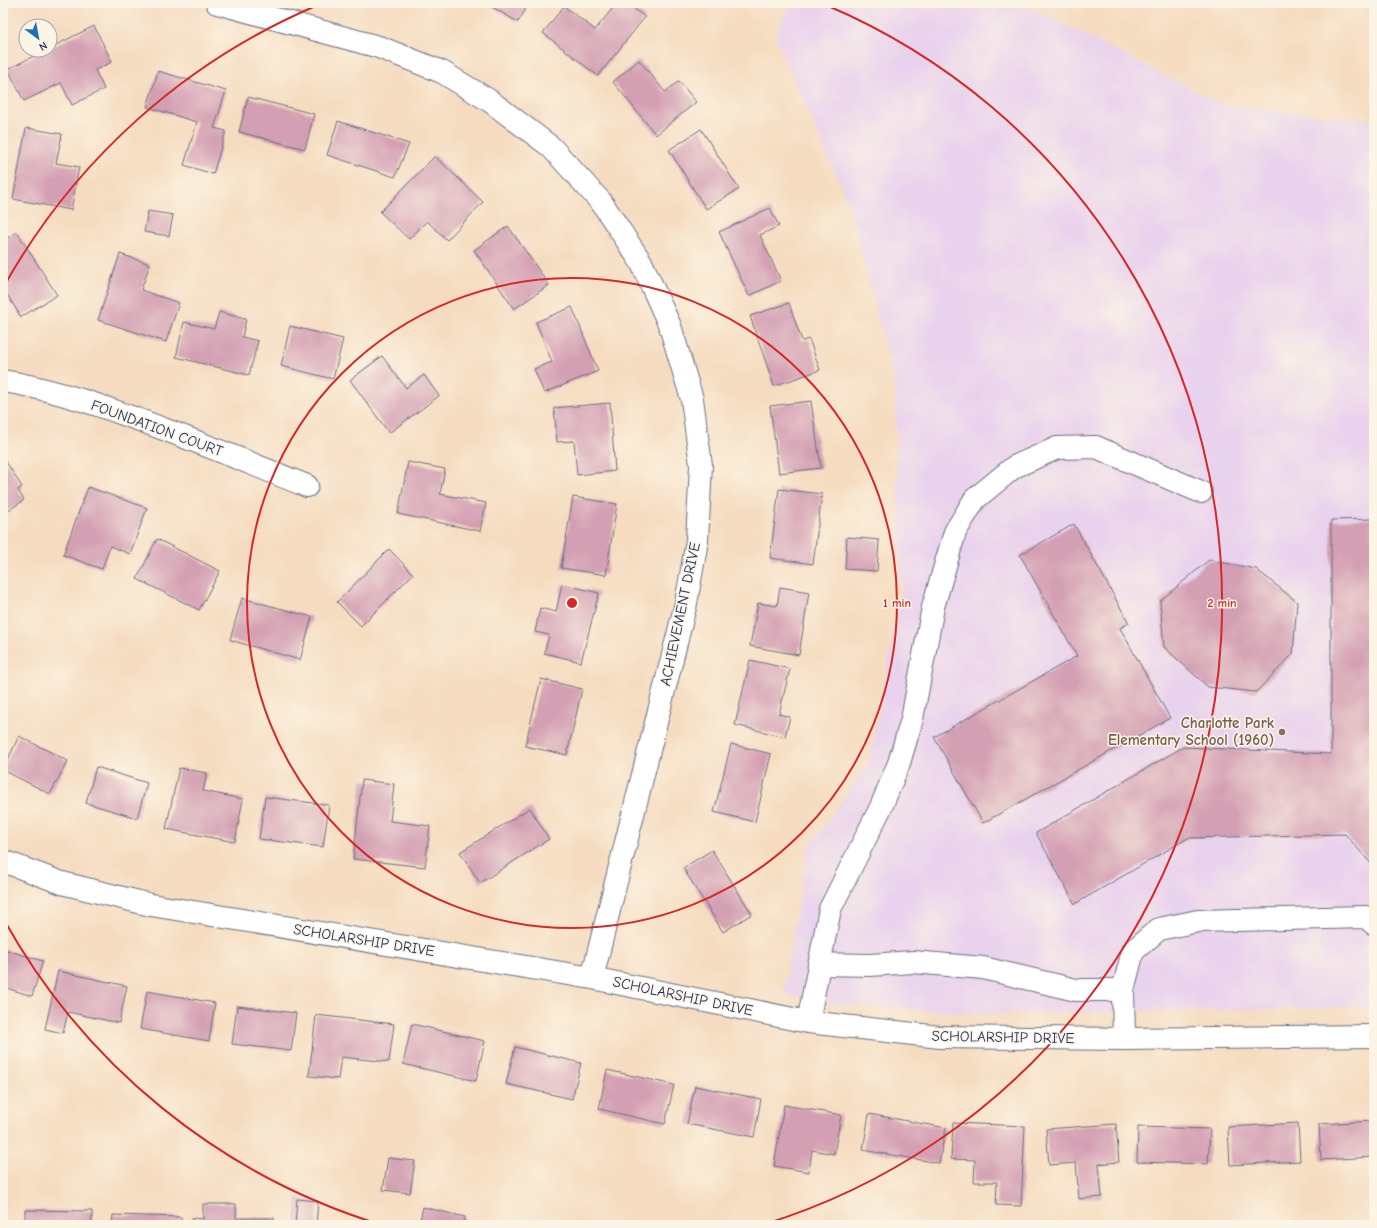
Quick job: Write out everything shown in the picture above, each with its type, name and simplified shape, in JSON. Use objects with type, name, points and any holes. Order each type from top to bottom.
[{"type":"street","name":"ACHIEVEMENT DRIVE","points":[[217,3],[380,47],[442,72],[490,100],[551,147],[602,203],[641,262],[670,326],[692,398],[701,465],[697,541],[686,603],[592,978]]},
{"type":"street","name":"FOUNDATION COURT","points":[[3,381],[37,386],[103,407],[179,434],[307,486]]},
{"type":"street","points":[[808,1022],[830,909],[881,807],[899,763],[912,719],[935,600],[955,532],[975,499],[1014,467],[1057,448],[1096,446],[1201,492]]},
{"type":"street","name":"SCHOLARSHIP DRIVE","points":[[3,861],[62,883],[151,906],[592,978],[808,1022],[940,1037],[1124,1039],[1374,1036]]},
{"type":"street","points":[[1124,1039],[1123,990],[1133,951],[1160,929],[1198,921],[1366,917],[1374,924]]},
{"type":"street","points":[[819,964],[870,965],[913,962],[983,968],[1076,990],[1123,990]]},
{"type":"shaded area","points":[[791,3],[992,3],[1039,12],[1223,105],[1374,121],[1374,1007],[991,1014],[849,1006],[783,994],[807,850],[869,763],[901,594],[895,382],[849,204],[775,36]]},
{"type":"building","points":[[485,3],[529,3],[518,22]]},
{"type":"building","points":[[617,3],[627,3],[645,17],[598,76],[543,33],[564,6],[595,30]]},
{"type":"building","points":[[94,26],[112,62],[95,70],[104,89],[72,105],[61,83],[24,101],[8,69],[30,58],[58,58],[58,44]]},
{"type":"building","points":[[639,60],[665,92],[679,81],[696,102],[656,135],[613,82]]},
{"type":"building","points":[[158,71],[226,91],[214,128],[226,131],[213,174],[184,165],[197,122],[147,107]]},
{"type":"building","points":[[248,97],[314,114],[305,149],[239,132]]},
{"type":"building","points":[[338,121],[409,144],[395,177],[327,155]]},
{"type":"building","points":[[26,128],[62,134],[56,163],[79,167],[71,210],[13,199]]},
{"type":"building","points":[[701,129],[739,189],[706,209],[669,150]]},
{"type":"building","points":[[435,156],[483,202],[447,240],[427,221],[409,239],[380,212]]},
{"type":"building","points":[[770,208],[779,226],[760,235],[781,281],[749,296],[719,232]]},
{"type":"building","points":[[148,211],[173,215],[169,236],[144,232]]},
{"type":"building","points":[[508,226],[549,285],[514,309],[474,250]]},
{"type":"building","points":[[17,232],[57,295],[21,317],[3,288],[3,241]]},
{"type":"building","points":[[120,254],[150,264],[141,290],[179,303],[166,342],[98,320]]},
{"type":"building","points":[[789,303],[802,341],[809,339],[820,370],[774,386],[750,316]]},
{"type":"building","points":[[572,307],[598,371],[544,393],[534,369],[552,362],[536,322]]},
{"type":"building","points":[[219,312],[246,319],[242,337],[258,341],[249,375],[176,357],[184,322],[214,329]]},
{"type":"building","points":[[290,326],[343,339],[333,379],[281,366]]},
{"type":"building","points":[[382,356],[406,388],[424,375],[439,396],[389,433],[350,380]]},
{"type":"building","points":[[811,401],[821,468],[779,473],[770,406]]},
{"type":"building","points":[[610,403],[615,471],[577,475],[574,441],[557,442],[554,408]]},
{"type":"building","points":[[3,457],[22,487],[18,490],[24,500],[3,514]]},
{"type":"building","points":[[408,462],[445,469],[440,494],[486,503],[480,531],[398,514]]},
{"type":"building","points":[[88,487],[147,508],[130,554],[110,546],[102,569],[63,555]]},
{"type":"building","points":[[779,489],[822,494],[813,564],[770,558]]},
{"type":"building","points":[[573,497],[617,504],[606,575],[561,568]]},
{"type":"building","points":[[1374,519],[1374,867],[1345,834],[1188,838],[1075,904],[1036,833],[1183,747],[1331,754],[1331,520]]},
{"type":"building","points":[[1074,524],[1129,623],[1120,628],[1170,718],[983,823],[934,737],[1077,656],[1020,555]]},
{"type":"building","points":[[847,537],[879,540],[877,571],[845,569]]},
{"type":"building","points":[[157,539],[220,571],[199,610],[137,579]]},
{"type":"building","points":[[389,549],[413,574],[361,626],[337,602]]},
{"type":"building","points":[[1209,560],[1256,569],[1297,602],[1293,654],[1256,692],[1208,687],[1164,647],[1160,601]]},
{"type":"building","points":[[562,584],[599,593],[581,662],[544,653],[549,635],[535,632],[540,608],[556,612]]},
{"type":"building","points":[[780,587],[809,592],[799,655],[750,646],[758,603],[777,606]]},
{"type":"building","points":[[242,598],[312,617],[300,660],[230,640]]},
{"type":"building","points":[[750,660],[790,669],[779,714],[790,717],[785,737],[735,725]]},
{"type":"building","points":[[541,679],[582,689],[567,755],[525,746]]},
{"type":"building","points":[[19,736],[68,761],[50,794],[3,770]]},
{"type":"building","points":[[731,744],[771,754],[755,822],[714,812]]},
{"type":"building","points":[[96,767],[147,783],[137,818],[86,803]]},
{"type":"building","points":[[179,768],[207,773],[203,791],[243,799],[235,842],[166,829]]},
{"type":"building","points":[[362,780],[394,784],[390,821],[430,826],[425,867],[353,859]]},
{"type":"building","points":[[265,797],[329,805],[323,847],[259,839]]},
{"type":"building","points":[[530,808],[549,839],[480,883],[460,852]]},
{"type":"building","points":[[712,850],[752,914],[723,932],[683,868]]},
{"type":"building","points":[[3,949],[43,961],[32,996],[3,987]]},
{"type":"building","points":[[58,971],[127,986],[119,1023],[68,1012],[63,1033],[45,1029]]},
{"type":"building","points":[[147,991],[215,1003],[209,1041],[140,1029]]},
{"type":"building","points":[[237,1006],[296,1013],[291,1051],[232,1044]]},
{"type":"building","points":[[316,1015],[394,1024],[389,1062],[341,1057],[338,1079],[309,1076]]},
{"type":"building","points":[[412,1024],[485,1041],[476,1081],[403,1064]]},
{"type":"building","points":[[515,1047],[581,1063],[572,1099],[506,1084]]},
{"type":"building","points":[[607,1070],[674,1085],[665,1124],[599,1109]]},
{"type":"building","points":[[695,1086],[761,1099],[754,1137],[687,1124]]},
{"type":"building","points":[[784,1105],[841,1115],[834,1154],[812,1150],[809,1172],[774,1166]]},
{"type":"building","points":[[869,1114],[946,1128],[939,1163],[863,1150]]},
{"type":"building","points":[[1374,1121],[1374,1157],[1321,1160],[1319,1124]]},
{"type":"building","points":[[953,1123],[1025,1126],[1021,1206],[996,1205],[997,1182],[974,1182],[975,1160],[951,1159]]},
{"type":"building","points":[[1298,1123],[1300,1161],[1230,1165],[1228,1127]]},
{"type":"building","points":[[1116,1124],[1119,1162],[1099,1164],[1102,1197],[1079,1199],[1076,1163],[1049,1165],[1046,1129]]},
{"type":"building","points":[[1138,1127],[1210,1129],[1208,1164],[1137,1162]]},
{"type":"building","points":[[388,1158],[415,1161],[410,1193],[383,1190]]},
{"type":"building","points":[[297,1199],[318,1201],[316,1225],[295,1225]]},
{"type":"building","points":[[203,1204],[236,1204],[236,1218],[274,1218],[274,1225],[192,1225],[192,1218],[203,1219]]},
{"type":"building","points":[[423,1207],[465,1217],[463,1225],[419,1225]]},
{"type":"building","points":[[25,1210],[92,1211],[92,1225],[25,1225]]},
{"type":"building","points":[[113,1215],[181,1217],[181,1225],[112,1225]]},
{"type":"place","name":"Charlotte Park Elementary School (1960)","points":[[1282,732]]}]
